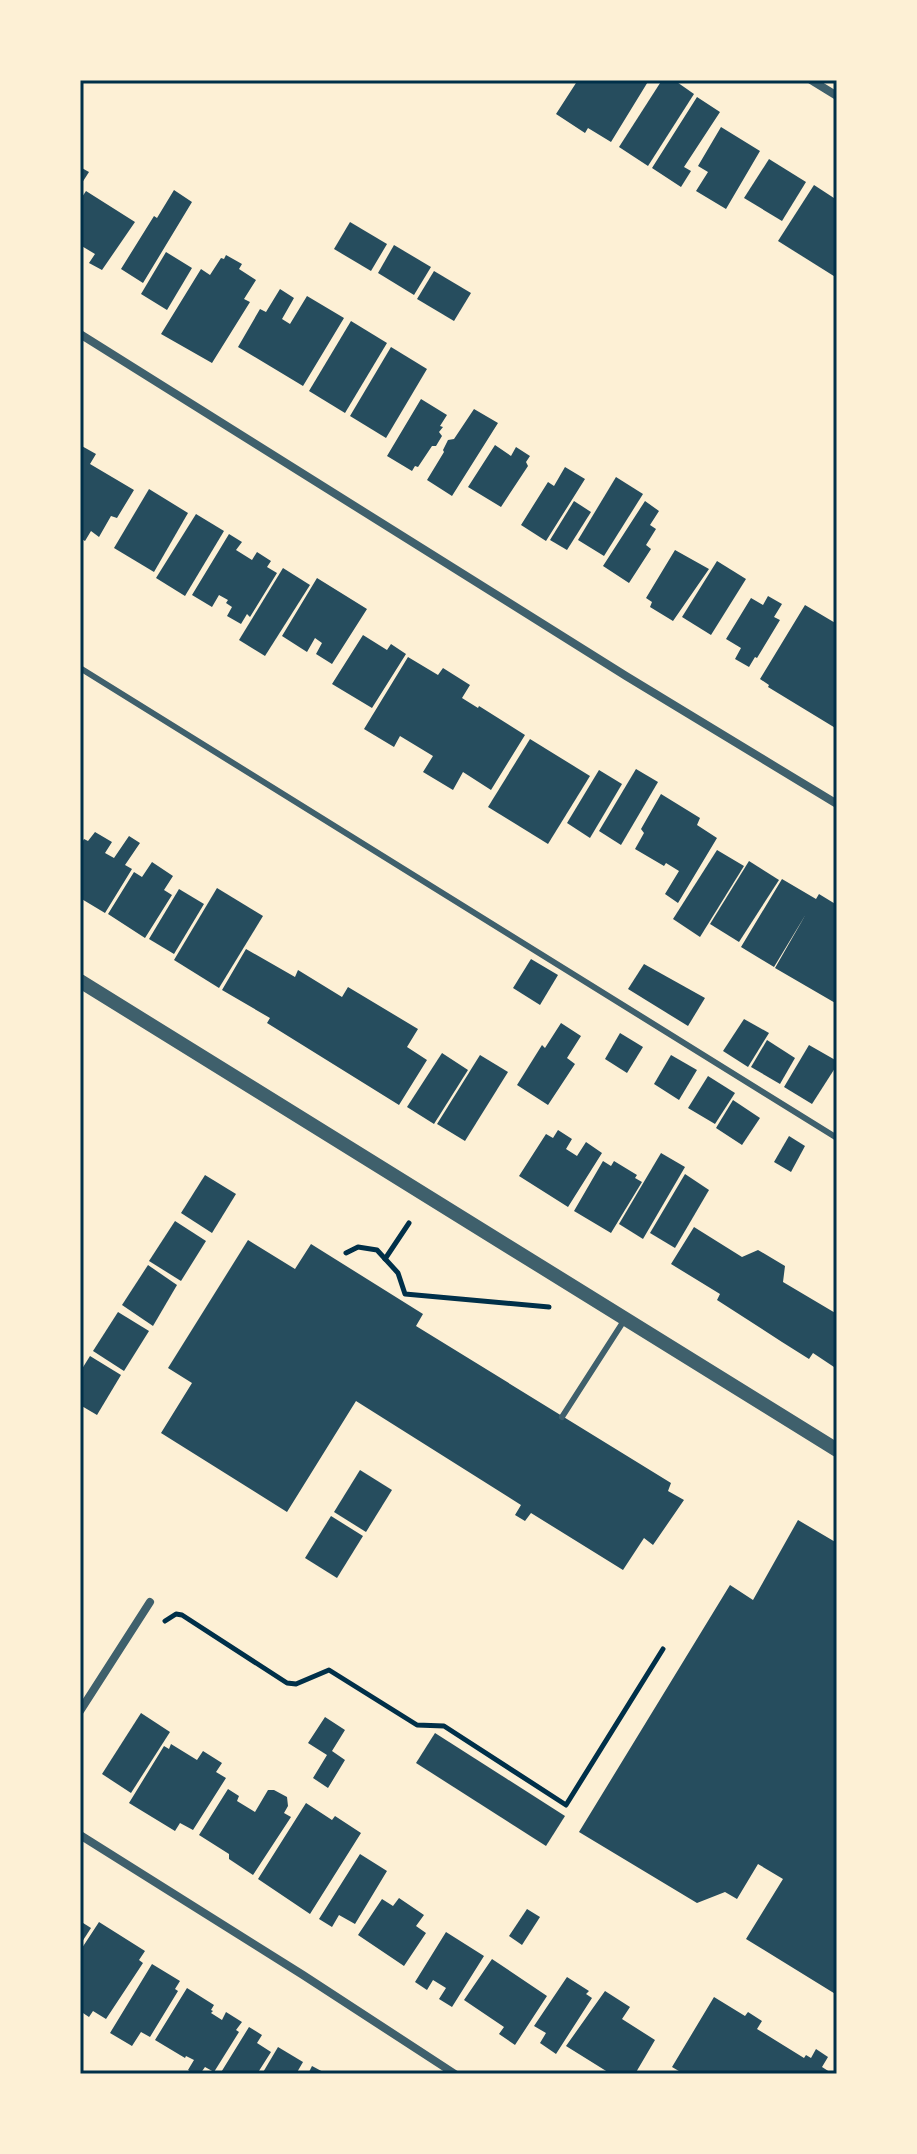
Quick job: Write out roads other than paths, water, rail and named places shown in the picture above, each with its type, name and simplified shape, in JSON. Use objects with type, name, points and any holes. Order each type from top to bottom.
[{"type":"street","points":[[811,80],[837,96]]},
{"type":"street","points":[[80,334],[626,676],[837,804]]},
{"type":"street","points":[[80,981],[837,1450]]},
{"type":"street","points":[[80,1711],[150,1602]]},
{"type":"street","points":[[80,1835],[455,2074]]},
{"type":"lane","points":[[80,668],[837,1138]]},
{"type":"lane","points":[[562,1417],[626,1318]]}]
